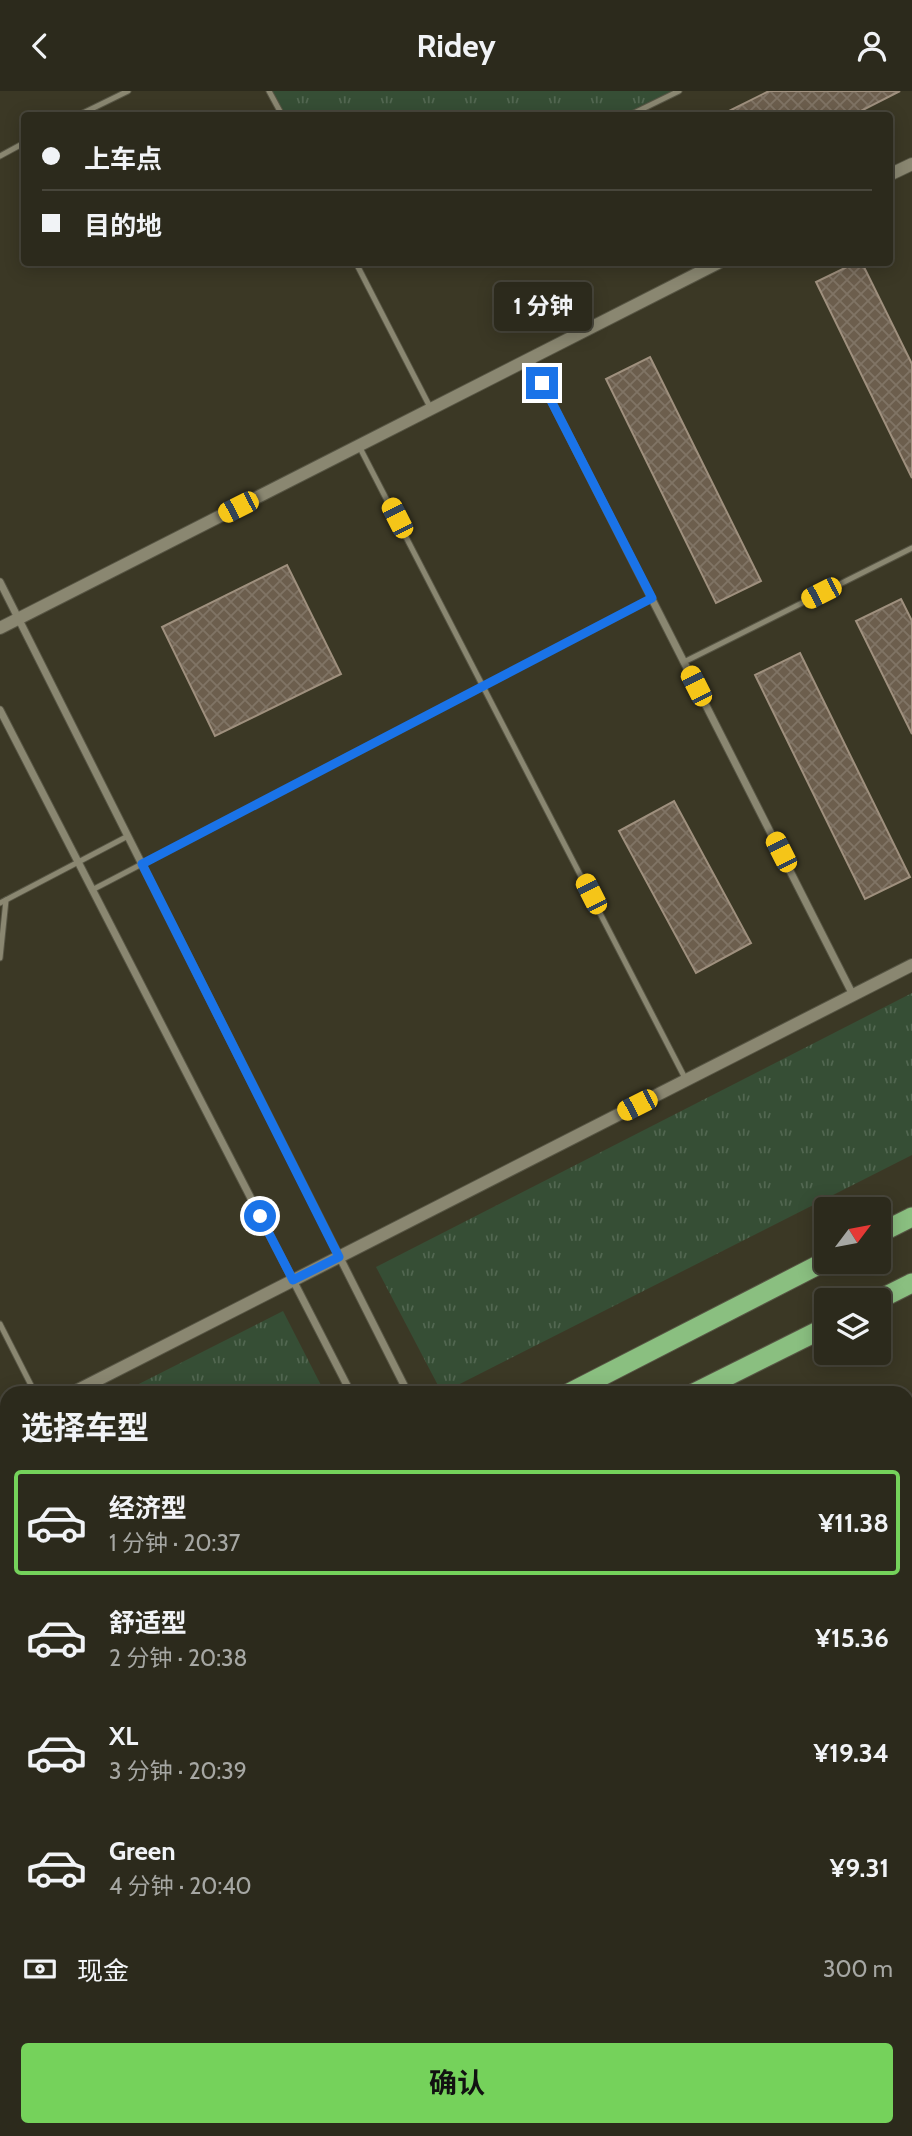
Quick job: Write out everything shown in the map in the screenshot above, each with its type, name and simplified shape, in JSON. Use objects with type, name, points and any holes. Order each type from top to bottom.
[{"type":"highway","points":[[891,1228],[912,1217]]},
{"type":"highway","points":[[583,1386],[814,1267]]},
{"type":"highway","points":[[891,1294],[912,1283]]},
{"type":"highway","points":[[708,1386],[814,1333]]},
{"type":"street","points":[[893,174],[912,164]]},
{"type":"street","points":[[0,628],[713,266]]},
{"type":"street","points":[[530,359],[853,995]]},
{"type":"street","points":[[0,582],[404,1386]]},
{"type":"street","points":[[0,710],[347,1386]]},
{"type":"street","points":[[86,1386],[912,965]]},
{"type":"lane","points":[[85,112],[128,91]]},
{"type":"lane","points":[[269,91],[280,112]]},
{"type":"lane","points":[[636,112],[678,91]]},
{"type":"lane","points":[[0,156],[21,145]]},
{"type":"lane","points":[[358,266],[431,409]]},
{"type":"lane","points":[[359,446],[686,1080]]},
{"type":"lane","points":[[684,662],[912,548]]},
{"type":"lane","points":[[92,890],[652,598]]},
{"type":"lane","points":[[0,958],[3,901],[128,836]]},
{"type":"lane","points":[[0,1324],[31,1386]]},
{"type":"green space","points":[[269,91],[679,91],[636,112],[280,112]]},
{"type":"green space","points":[[912,993],[912,1155],[829,1197],[814,1197],[814,1205],[456,1386],[438,1386],[376,1267]]},
{"type":"green space","points":[[283,1311],[321,1386],[135,1386]]},
{"type":"building","points":[[769,91],[900,91],[859,112],[727,112]]},
{"type":"building","points":[[849,266],[863,266],[912,364],[912,478],[816,282]]},
{"type":"building","points":[[650,357],[761,581],[716,603],[606,379]]},
{"type":"building","points":[[287,565],[341,674],[215,736],[162,627]]},
{"type":"building","points":[[901,599],[912,621],[912,734],[856,621]]},
{"type":"building","points":[[800,653],[910,877],[865,899],[755,675]]},
{"type":"building","points":[[674,801],[751,943],[696,973],[619,831]]},
{"type":"route","points":[[260,1216],[293,1280],[339,1257],[142,864],[652,598],[542,383]]}]
